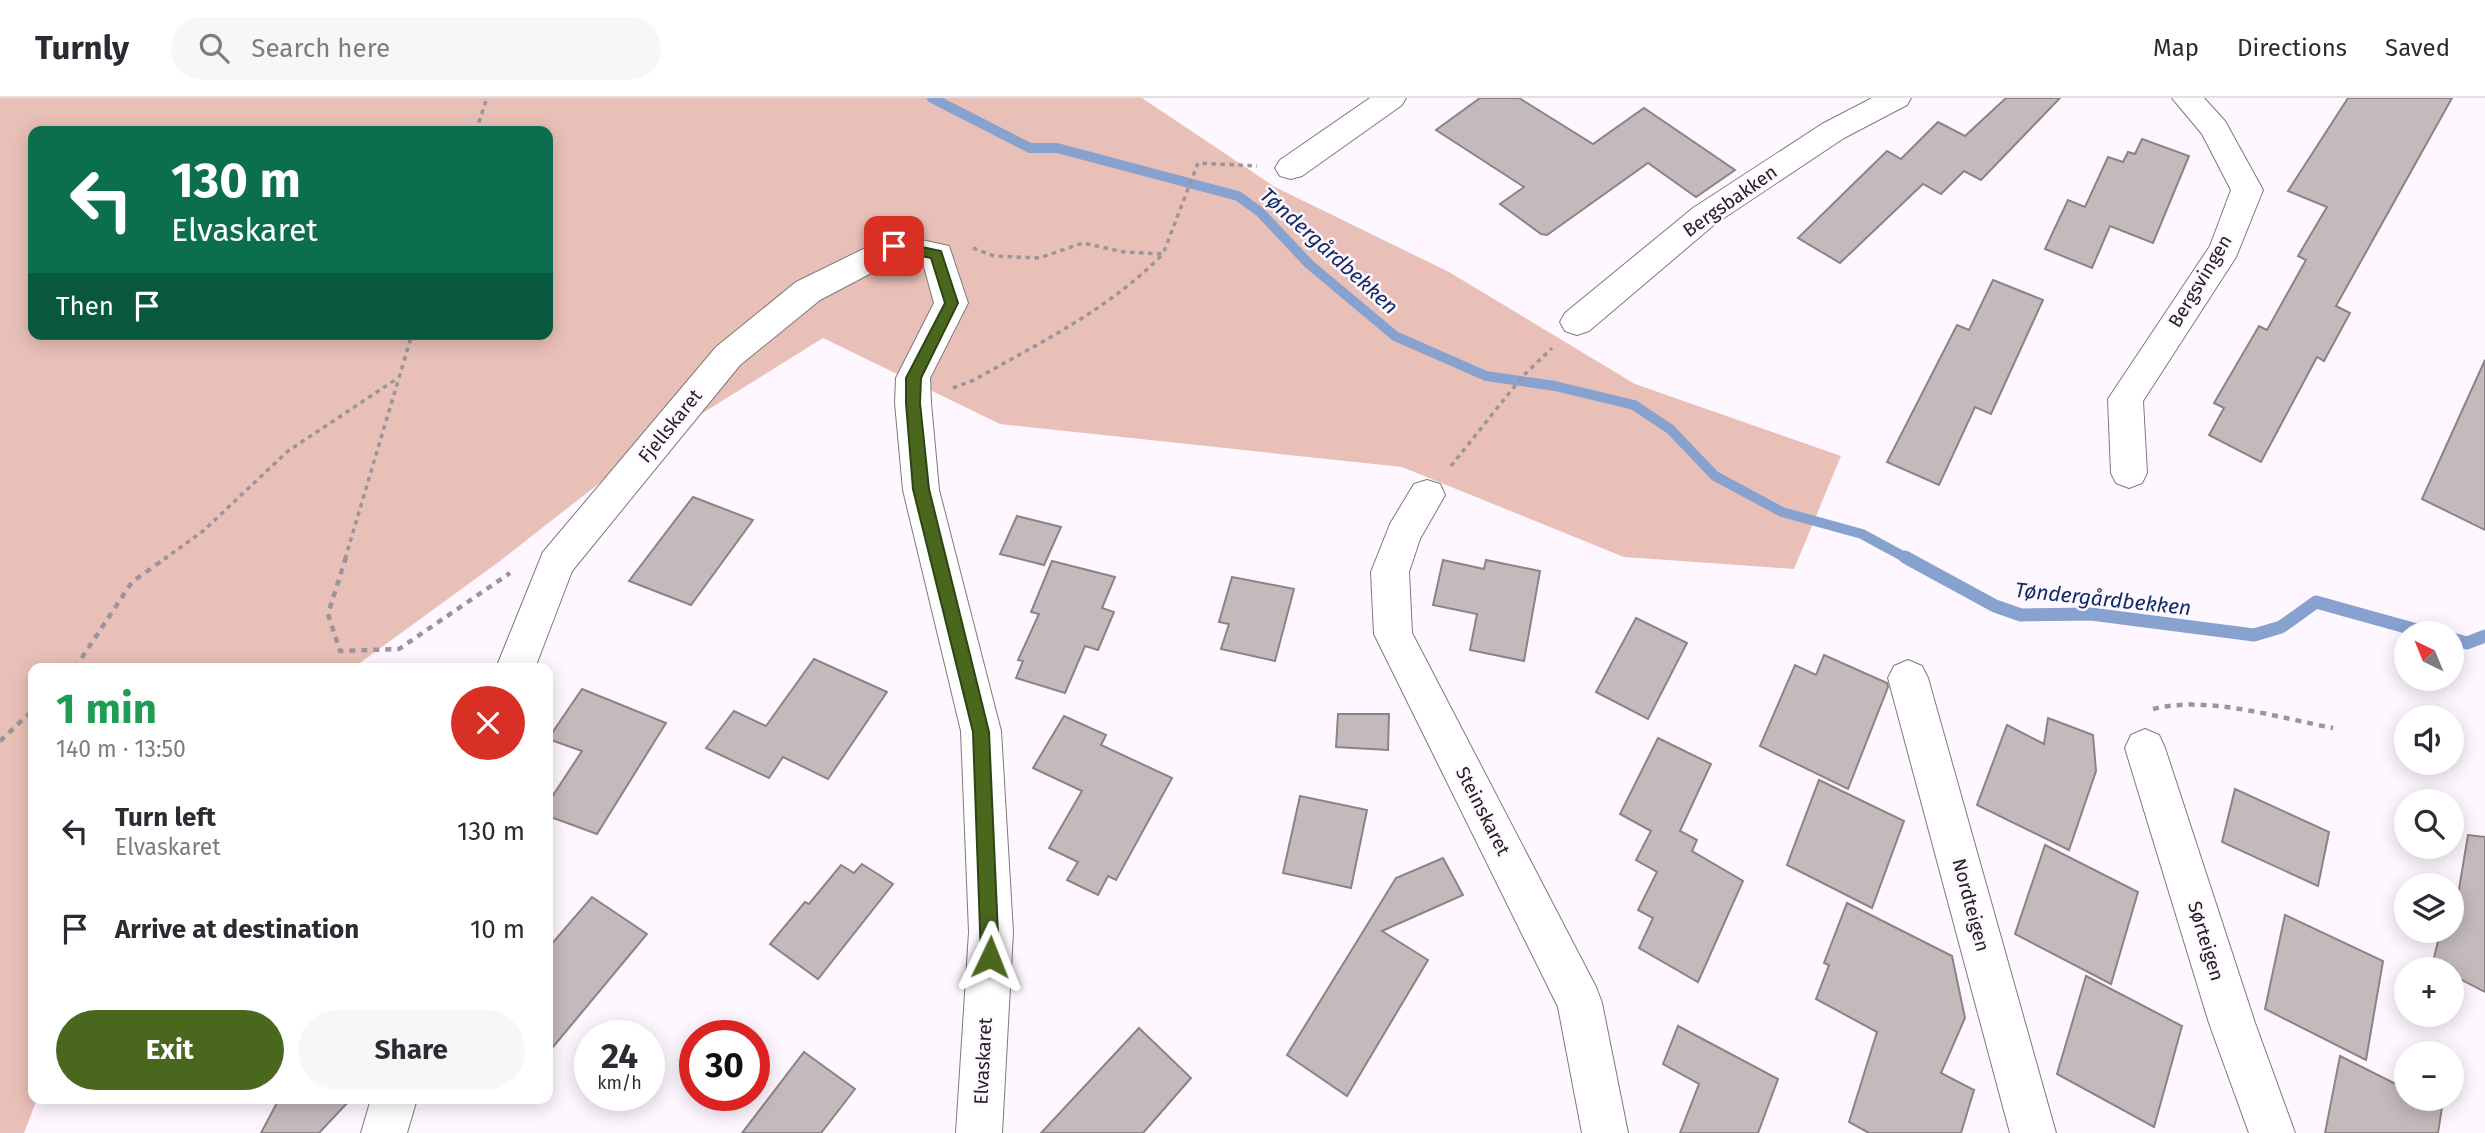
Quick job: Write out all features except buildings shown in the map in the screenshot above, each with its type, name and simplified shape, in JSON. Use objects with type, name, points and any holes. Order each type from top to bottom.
[{"type":"street","points":[[1291,168],[1391,98]]},
{"type":"street","name":"Bergsbakken","points":[[1577,322],[1703,216],[1833,131],[1896,98]]},
{"type":"street","name":"Bergsvingen","points":[[2129,473],[2125,399],[2225,248],[2247,190],[2214,128],[2187,98]]},
{"type":"street","name":"Elvaskaret","points":[[894,246],[937,254],[951,303],[914,378],[913,403],[921,489],[981,732],[991,932],[979,1133]]},
{"type":"street","name":"Fjellskaret","points":[[518,663],[556,563],[728,356],[808,291],[894,246]]},
{"type":"street","name":"Steinskaret","points":[[1427,495],[1403,535],[1390,572],[1393,634],[1580,1003],[1605,1133]]},
{"type":"street","name":"Nordteigen","points":[[1908,678],[2033,1133]]},
{"type":"street","name":"Sørteigen","points":[[2145,748],[2232,1023],[2272,1133]]},
{"type":"street","points":[[384,1133],[393,1104]]},
{"type":"path","points":[[478,126],[486,98]]},
{"type":"path","points":[[913,403],[974,380],[1090,317],[1137,284],[1163,254],[1198,163],[1291,168]]},
{"type":"path","points":[[971,246],[994,256],[1039,258],[1083,243],[1124,252],[1163,254]]},
{"type":"path","points":[[1427,495],[1522,377],[1577,322]]},
{"type":"path","points":[[410,340],[377,459],[328,614],[340,651],[399,649],[507,574],[556,563]]},
{"type":"path","points":[[78,663],[132,582],[202,532],[288,451],[400,377]]},
{"type":"path","points":[[2145,748],[2144,721],[2147,712],[2160,705],[2236,710],[2333,728]]},
{"type":"path","points":[[0,741],[28,715]]},
{"type":"shaded area","points":[[0,98],[1142,98],[1275,187],[1449,272],[1635,384],[1841,456],[1794,569],[1624,557],[1402,467],[1000,424],[823,338],[634,456],[500,561],[360,663],[28,663],[28,1104],[35,1104],[24,1133],[0,1133]]},
{"type":"waterway","name":"Tøndergårdbekken","points":[[932,98],[1030,148],[1057,148],[1238,196],[1260,212],[1309,264],[1395,336],[1486,376],[1555,386],[1634,405],[1670,429],[1715,476],[1782,512],[1862,534],[1908,559]]},
{"type":"waterway","name":"Tøndergårdbekken","points":[[1905,557],[1995,606],[2021,615],[2091,614],[2254,635],[2281,627],[2316,602],[2394,624]]},
{"type":"waterway","name":"Tøndergårdbekken","points":[[2464,642],[2485,636]]},
{"type":"route","points":[[894,246],[937,254],[951,303],[914,378],[913,403],[921,489],[981,732],[990,957]]}]
